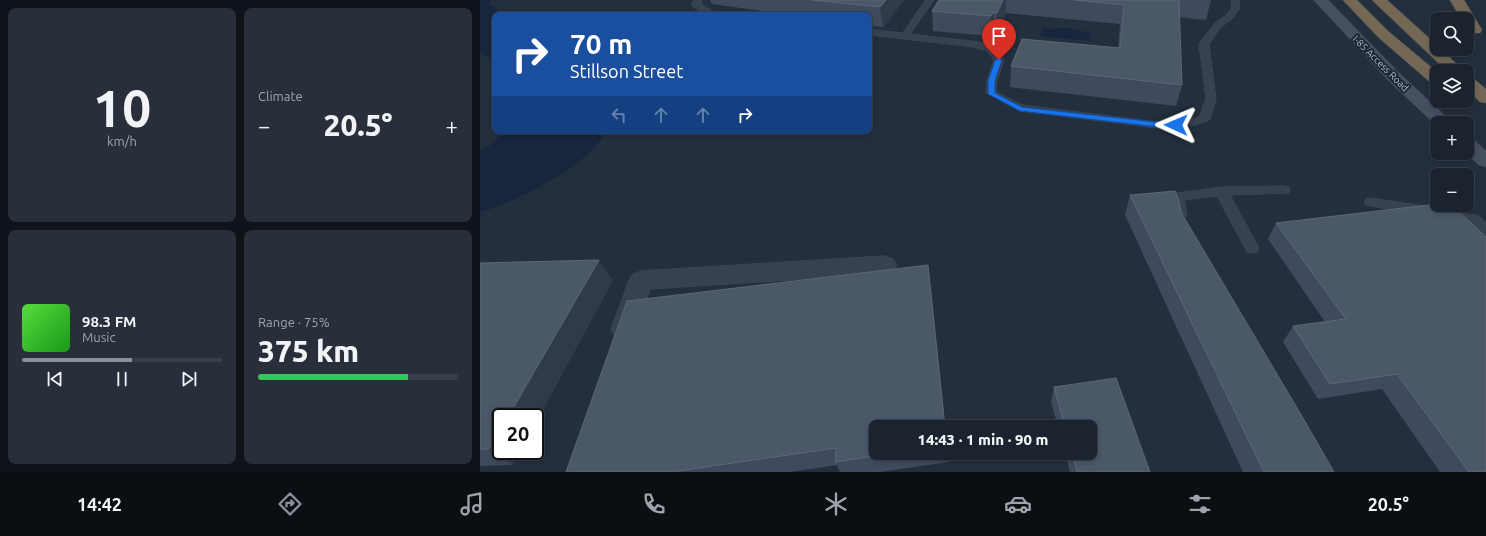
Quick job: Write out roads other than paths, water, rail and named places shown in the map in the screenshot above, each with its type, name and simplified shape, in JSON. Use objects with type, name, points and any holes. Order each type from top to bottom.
[{"type":"highway","points":[[1350,0],[1383,34],[1430,74]]},
{"type":"highway","points":[[1379,0],[1448,64]]},
{"type":"highway","points":[[1451,2],[1458,12]]},
{"type":"highway","points":[[1451,2],[1476,30]]},
{"type":"highway","points":[[1474,87],[1486,98]]},
{"type":"highway","points":[[1474,100],[1486,106]]},
{"type":"main road","name":"I-85 Access Road","points":[[1321,0],[1394,77],[1436,116]]},
{"type":"main road","points":[[1474,150],[1486,161]]},
{"type":"street","points":[[617,348],[641,280],[885,265]]},
{"type":"lane","points":[[698,0],[696,5],[709,12]]},
{"type":"lane","points":[[905,35],[930,0]]},
{"type":"lane","points":[[872,32],[975,44],[990,49],[999,60],[992,81],[991,94],[1020,108],[1165,126],[1187,124],[1204,119],[1211,99],[1204,44],[1217,26],[1229,17],[1236,8],[1235,0]]},
{"type":"lane","points":[[1184,233],[1177,198],[1221,191],[1284,190]]},
{"type":"lane","points":[[1221,191],[1252,248]]},
{"type":"lane","points":[[1371,202],[1474,219],[1486,230]]},
{"type":"water","points":[[480,0],[491,0],[489,4],[499,12],[492,12],[492,58],[480,54]]},
{"type":"water","points":[[1043,28],[1067,28],[1091,33],[1090,41],[1040,36]]},
{"type":"water","points":[[502,134],[604,134],[585,157],[550,181],[513,200],[480,212],[480,151],[489,146]]}]
